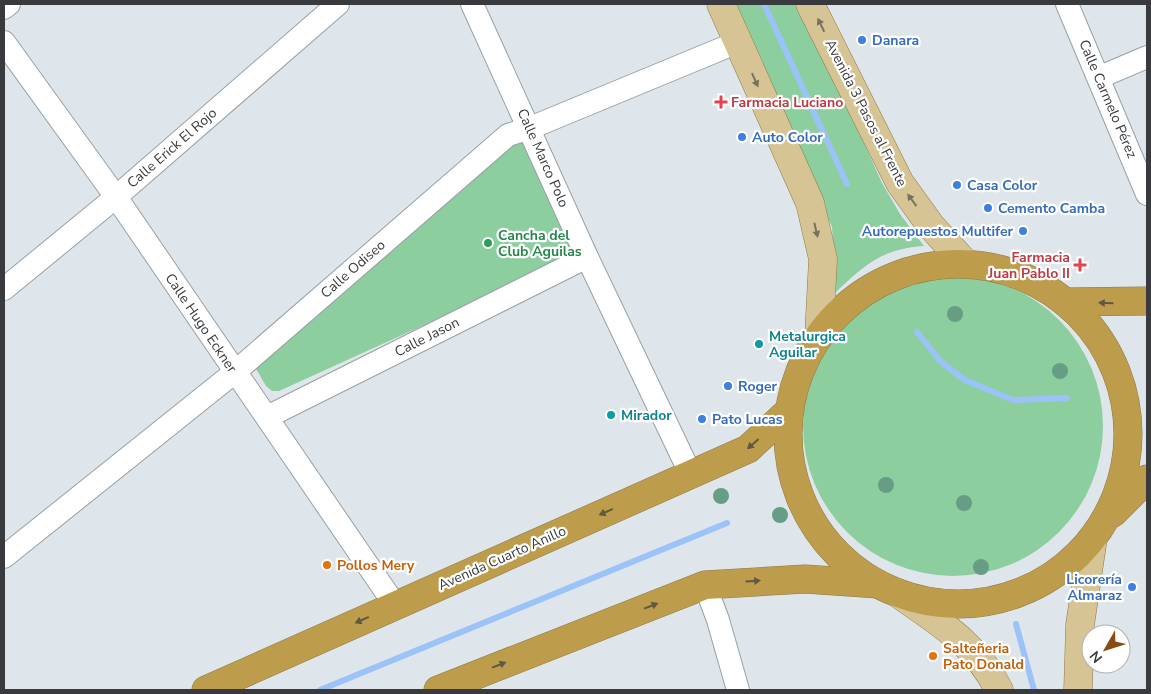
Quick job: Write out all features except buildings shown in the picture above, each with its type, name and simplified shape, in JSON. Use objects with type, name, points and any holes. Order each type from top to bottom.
[{"type":"highway","points":[[1098,531],[1119,489],[1126,464],[1128,438],[1125,403],[1108,355],[1089,326],[1065,302],[1035,282],[1002,269],[966,264],[924,267],[884,280],[868,289],[841,309],[819,335],[800,371],[789,411],[790,459],[798,490],[811,519],[841,556],[888,588],[914,598],[950,604],[986,602],[1004,598],[1030,588],[1054,576],[1068,565],[1147,479]]},
{"type":"highway","points":[[1065,302],[1147,301]]},
{"type":"highway","name":"Avenida Cuarto Anillo","points":[[206,690],[748,449],[789,411]]},
{"type":"highway","points":[[438,690],[476,683],[705,585],[805,579],[888,588]]},
{"type":"main road","points":[[721,4],[810,203],[823,259],[819,335]]},
{"type":"main road","name":"Avenida 3 Pasos al Frente","points":[[810,4],[900,183],[931,226],[966,264]]},
{"type":"main road","points":[[1078,690],[1080,625],[1098,531]]},
{"type":"main road","points":[[888,588],[964,642],[985,664],[999,690]]},
{"type":"street","points":[[4,8],[9,4]]},
{"type":"street","name":"Calle Erick El Rojo","points":[[4,289],[116,197],[338,4]]},
{"type":"street","name":"Calle Marco Polo","points":[[472,4],[587,257],[691,475]]},
{"type":"street","name":"Calle Carmelo Pérez","points":[[1068,4],[1100,77],[1147,194]]},
{"type":"street","name":"Calle Hugo Eckner","points":[[4,42],[116,197],[395,605]]},
{"type":"street","name":"Calle Odiseo","points":[[4,557],[235,372],[508,135],[530,128],[738,42]]},
{"type":"street","points":[[1100,77],[1147,57]]},
{"type":"street","name":"Calle Jason","points":[[267,417],[587,257]]},
{"type":"street","points":[[705,585],[718,620],[738,690]]},
{"type":"green space","points":[[732,4],[801,4],[882,183],[900,214],[924,246],[886,254],[856,273],[836,292],[832,227]]},
{"type":"green space","points":[[523,142],[574,251],[563,262],[279,391],[272,391],[266,386],[255,367],[507,143]]},
{"type":"green space","points":[[953,276],[982,279],[1010,288],[1036,301],[1059,320],[1078,343],[1091,369],[1100,397],[1103,426],[1100,455],[1091,483],[1078,509],[1059,532],[1036,551],[1010,564],[982,573],[953,576],[924,573],[896,564],[870,551],[847,532],[828,509],[815,483],[806,455],[803,426],[806,397],[815,369],[828,343],[847,320],[870,301],[896,288],[924,279]]},
{"type":"waterway","points":[[764,4],[847,184]]},
{"type":"waterway","points":[[917,332],[941,362],[965,380],[1013,400],[1067,398]]},
{"type":"waterway","points":[[320,690],[727,523]]},
{"type":"waterway","points":[[1016,624],[1034,690]]},
{"type":"place","name":"Danara","points":[[862,40]]},
{"type":"place","name":"Farmacia Luciano","points":[[721,102]]},
{"type":"place","name":"Auto Color","points":[[742,137]]},
{"type":"place","name":"Casa Color","points":[[957,185]]},
{"type":"place","name":"Cemento Camba","points":[[988,208]]},
{"type":"place","name":"Autorepuestos Multifer","points":[[1023,231]]},
{"type":"place","name":"Cancha del Club Aguilas","points":[[488,243]]},
{"type":"place","name":"Farmacia Juan Pablo II","points":[[1080,265]]},
{"type":"place","name":"Metalurgica Aguilar","points":[[759,344]]},
{"type":"place","name":"Roger","points":[[728,386]]},
{"type":"place","name":"Mirador","points":[[611,415]]},
{"type":"place","name":"Pato Lucas","points":[[702,419]]},
{"type":"place","name":"Pollos Mery","points":[[327,565]]},
{"type":"place","name":"Licorería Almaraz","points":[[1132,587]]},
{"type":"place","name":"Salteñeria Pato Donald","points":[[933,656]]}]
